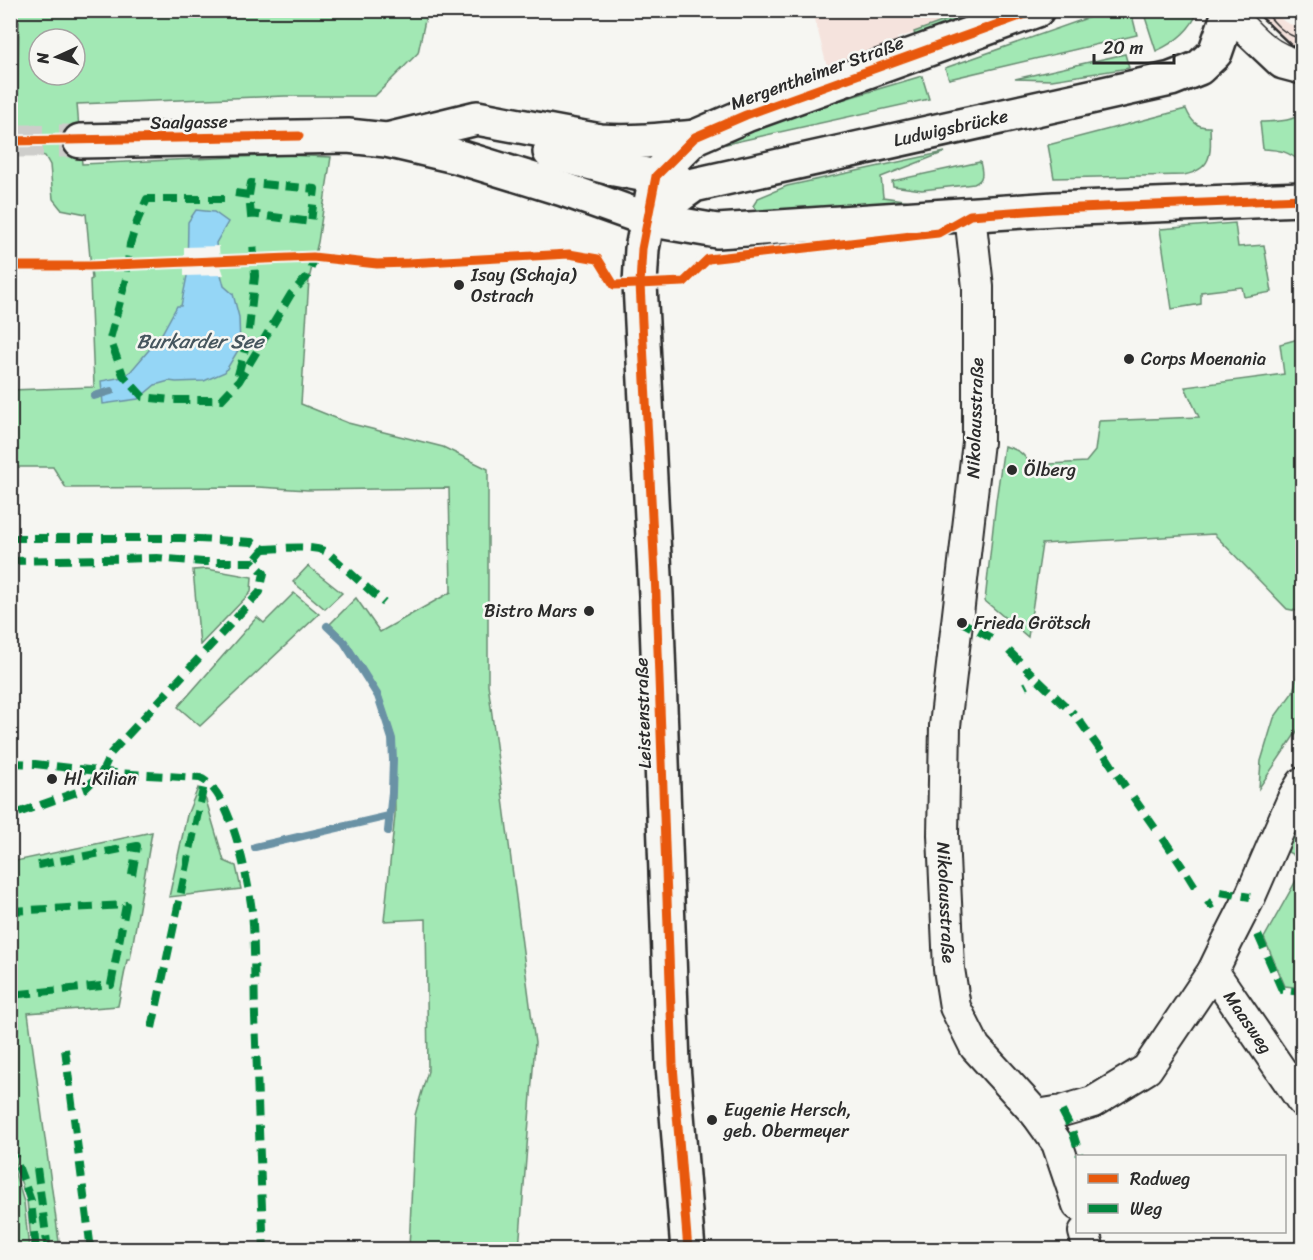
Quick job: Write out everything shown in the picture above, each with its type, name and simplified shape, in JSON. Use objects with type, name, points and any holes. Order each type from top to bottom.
[{"type":"main road","name":"Mergentheimer Straße","points":[[656,176],[695,137],[747,115],[1037,10]]},
{"type":"main road","name":"Ludwigsbrücke","points":[[647,219],[694,185],[1171,79],[1199,68],[1215,53],[1230,11],[1282,62],[1302,67]]},
{"type":"main road","points":[[386,140],[477,118],[600,141],[695,137]]},
{"type":"main road","points":[[432,129],[531,147],[615,169],[694,185]]},
{"type":"main road","name":"Saalgasse","points":[[80,141],[348,135],[386,140]]},
{"type":"main road","points":[[386,140],[459,157],[512,173],[647,219],[717,231],[1054,209],[1302,199]]},
{"type":"main road","name":"Leistenstraße","points":[[656,176],[642,249],[640,284],[656,595],[673,1065],[688,1250]]},
{"type":"street","name":"Nikolausstraße","points":[[970,215],[978,287],[978,442],[945,726],[943,835],[949,969],[955,1007],[975,1047],[1037,1115],[1057,1143],[1076,1202]]},
{"type":"street","points":[[1037,1115],[1093,1102],[1147,1070],[1213,971],[1302,783]]},
{"type":"street","name":"Maasweg","points":[[1213,971],[1302,1101]]},
{"type":"street","points":[[1084,1233],[1089,1250]]},
{"type":"shaded area","points":[[813,11],[1000,11],[916,39],[914,33],[897,38],[899,45],[828,71]]},
{"type":"shaded area","points":[[1251,11],[1272,11],[1285,22],[1302,29],[1302,57],[1288,52]]},
{"type":"green space","points":[[1110,10],[1131,11],[1137,35],[949,79],[945,68]]},
{"type":"green space","points":[[1143,10],[1198,11],[1191,24],[1181,35],[1156,51]]},
{"type":"green space","points":[[10,11],[427,11],[418,53],[375,96],[285,96],[77,104],[82,164],[284,155],[331,157],[318,242],[309,279],[301,404],[348,423],[443,447],[488,469],[488,684],[535,1043],[519,1249],[409,1249],[415,1115],[428,1071],[426,919],[384,921],[395,815],[394,736],[381,696],[346,640],[330,624],[356,598],[380,632],[451,592],[449,488],[308,490],[258,487],[66,488],[53,467],[11,467],[11,390],[94,387],[90,280],[92,279],[86,214],[61,209],[53,199],[50,165],[45,156],[24,149],[17,132],[19,22],[11,21]]},
{"type":"green space","points":[[972,11],[1000,11],[916,39],[914,32]]},
{"type":"green space","points":[[1125,54],[1129,68],[1052,80],[1015,79]]},
{"type":"green space","points":[[922,76],[929,99],[726,144],[726,140],[747,128]]},
{"type":"green space","points":[[1186,109],[1195,123],[1210,127],[1210,152],[1200,169],[1184,175],[1054,178],[1048,145]]},
{"type":"green space","points":[[1302,112],[1302,163],[1284,152],[1263,149],[1260,122],[1288,120]]},
{"type":"green space","points":[[945,152],[881,177],[883,197],[923,203],[760,213],[753,206],[758,198],[787,186]]},
{"type":"green space","points":[[980,162],[981,178],[974,184],[922,190],[893,186],[892,181]]},
{"type":"green space","points":[[1235,223],[1238,247],[1264,245],[1272,292],[1244,297],[1242,287],[1201,292],[1201,304],[1172,309],[1160,229]]},
{"type":"green space","points":[[1302,338],[1302,612],[1287,609],[1214,534],[1042,544],[1028,637],[985,601],[1004,446],[1020,452],[1031,465],[1086,462],[1095,451],[1099,421],[1199,417],[1185,387],[1284,374],[1280,344]]},
{"type":"green space","points":[[308,566],[342,593],[325,609],[293,582]]},
{"type":"green space","points":[[207,569],[252,577],[251,592],[200,645],[193,570]]},
{"type":"green space","points":[[294,593],[319,614],[200,726],[178,707],[257,617],[264,623]]},
{"type":"green space","points":[[1302,657],[1302,724],[1259,788],[1261,761],[1274,718],[1293,692]]},
{"type":"green space","points":[[198,788],[206,800],[224,861],[236,866],[241,889],[169,897],[187,815]]},
{"type":"green space","points":[[1302,806],[1302,860],[1288,852]]},
{"type":"green space","points":[[152,832],[130,960],[127,960],[118,1006],[28,1013],[60,1249],[32,1249],[27,1201],[11,1151],[11,862]]},
{"type":"green space","points":[[1302,870],[1302,988],[1285,986],[1264,938]]},
{"type":"green space","points":[[11,1161],[24,1202],[29,1249],[11,1249]]},
{"type":"water","name":"Burkarder See","points":[[196,210],[214,212],[228,222],[216,243],[224,286],[233,294],[239,317],[240,347],[225,372],[204,381],[169,381],[155,385],[138,399],[103,404],[101,381],[123,377],[131,371],[160,337],[177,306],[181,306],[187,276],[188,222]]},
{"type":"pier","points":[[219,246],[220,263],[224,275],[184,276],[184,247]]},
{"type":"waterway","points":[[94,396],[111,391]]},
{"type":"waterway","points":[[327,626],[344,642],[378,696],[392,739],[392,792],[388,831]]},
{"type":"waterway","points":[[255,847],[389,816]]},
{"type":"tunnel","points":[[10,141],[80,141]]},
{"type":"tram line","points":[[1247,10],[1279,40],[1302,49]]},
{"type":"tram line","points":[[1264,10],[1285,32],[1302,39]]},
{"type":"marked path","points":[[249,195],[251,183],[315,189],[311,222],[251,214]]},
{"type":"marked path","points":[[235,193],[249,195],[252,226]]},
{"type":"marked path","points":[[224,199],[147,199],[138,219],[130,244],[126,279],[110,339],[123,375],[143,397],[171,400],[221,400],[239,381],[291,294],[307,277],[315,258]]},
{"type":"marked path","points":[[238,375],[248,338],[255,276],[253,241]]},
{"type":"marked path","points":[[10,538],[180,538],[252,542],[264,549],[253,562]]},
{"type":"marked path","points":[[264,549],[304,548],[327,552],[384,603]]},
{"type":"marked path","points":[[10,561],[157,558],[203,562],[253,562],[264,573],[260,592],[111,753],[102,772],[85,789],[10,816]]},
{"type":"marked path","points":[[958,620],[993,639]]},
{"type":"marked path","points":[[1009,651],[1033,675]]},
{"type":"marked path","points":[[1038,680],[1074,714]]},
{"type":"marked path","points":[[1079,720],[1101,751]]},
{"type":"marked path","points":[[1105,755],[1128,791]]},
{"type":"marked path","points":[[10,763],[200,778],[211,786],[221,799],[242,858],[252,911],[264,1250]]},
{"type":"marked path","points":[[152,1028],[205,780]]},
{"type":"marked path","points":[[1133,797],[1157,831]]},
{"type":"marked path","points":[[1163,838],[1183,868]]},
{"type":"marked path","points":[[38,865],[137,846],[131,881]]},
{"type":"marked path","points":[[10,871],[15,870]]},
{"type":"marked path","points":[[1187,874],[1197,890]]},
{"type":"marked path","points":[[1220,892],[1250,897]]},
{"type":"marked path","points":[[1207,901],[1213,904]]},
{"type":"marked path","points":[[10,911],[126,905],[111,985],[10,995]]},
{"type":"marked path","points":[[1258,935],[1282,990],[1302,992]]},
{"type":"marked path","points":[[65,1049],[91,1250]]},
{"type":"marked path","points":[[1062,1111],[1072,1130],[1080,1155]]},
{"type":"marked path","points":[[10,1144],[31,1201],[36,1250]]},
{"type":"marked path","points":[[37,1168],[48,1250]]},
{"type":"cycle path","points":[[688,1250],[673,1065],[656,595],[640,284],[642,249],[656,176],[695,137],[746,115],[1037,10]]},
{"type":"cycle path","points":[[10,141],[299,136]]},
{"type":"cycle path","points":[[10,266],[90,266],[313,257],[377,264],[569,254],[598,259],[614,285],[684,282],[708,259],[938,233],[970,215],[1054,209],[1302,199]]},
{"type":"place","name":"Isay (Schaja) Ostrach","points":[[459,285]]},
{"type":"place","name":"Corps Moenania","points":[[1129,359]]},
{"type":"place","name":"Ölberg","points":[[1012,470]]},
{"type":"place","name":"Bistro Mars","points":[[589,611]]},
{"type":"place","name":"Frieda Grötsch","points":[[962,623]]},
{"type":"place","name":"Hl. Kilian","points":[[52,779]]},
{"type":"place","name":"Eugenie Hersch, geb. Obermeyer","points":[[712,1120]]}]
